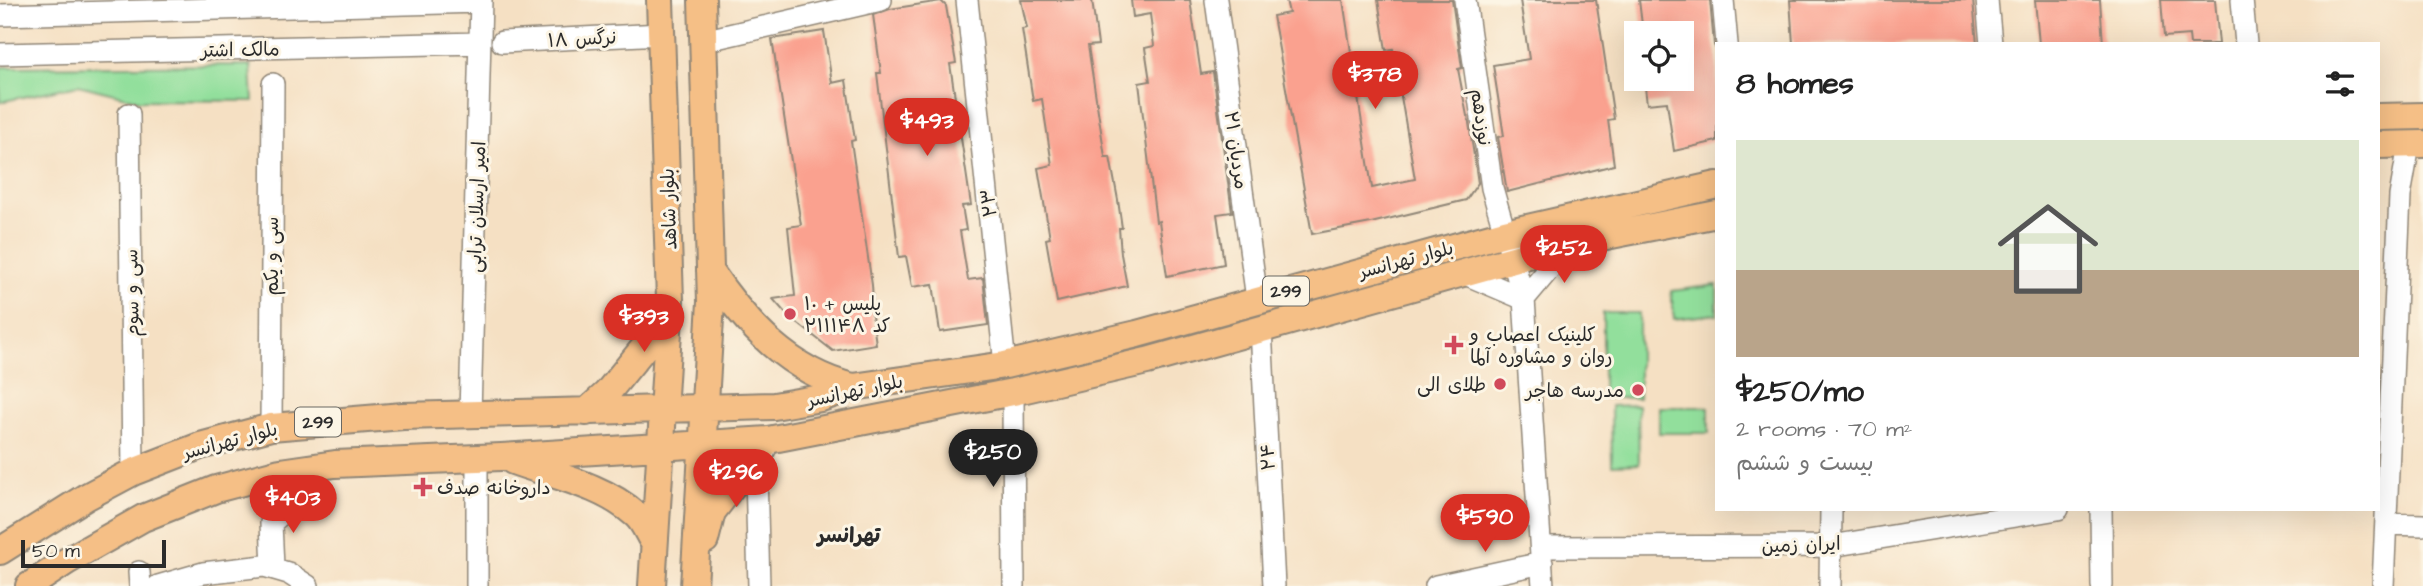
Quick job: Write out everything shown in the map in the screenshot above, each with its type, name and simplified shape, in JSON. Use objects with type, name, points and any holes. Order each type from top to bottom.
[{"type":"main road","name":"بلوار شاهد","points":[[652,586],[670,300],[660,0]]},
{"type":"main road","points":[[694,582],[711,302],[702,0]]},
{"type":"main road","points":[[2380,117],[2423,116]]},
{"type":"main road","points":[[2380,145],[2416,145]]},
{"type":"main road","name":"بلوار تهرانسر","points":[[29,586],[143,518],[216,489],[280,472],[335,464],[489,458],[768,440],[1013,392],[1147,361],[1512,259],[1540,238],[1715,186]]},
{"type":"main road","name":"بلوار تهرانسر","points":[[4,541],[133,472],[200,446],[271,427],[403,416],[774,406],[821,398],[853,387],[1005,365],[1138,334],[1257,299],[1505,233],[1571,243],[1715,214]]},
{"type":"main road","points":[[1474,269],[1494,256],[1493,247],[1488,242],[1478,240]]},
{"type":"main road","points":[[710,271],[736,310],[773,345],[811,372],[831,382],[853,387]]},
{"type":"main road","points":[[586,412],[607,393],[647,344],[670,300],[711,302]]},
{"type":"main road","points":[[694,582],[712,512],[768,440]]},
{"type":"main road","points":[[489,458],[591,488],[638,517],[653,542]]},
{"type":"street","points":[[703,41],[881,0]]},
{"type":"street","name":"۲۳","points":[[967,0],[1005,365]]},
{"type":"street","name":"۲۱ مردیان","points":[[1216,0],[1257,299]]},
{"type":"street","name":"نوزدهم","points":[[1465,0],[1492,188],[1524,299],[1543,586]]},
{"type":"street","points":[[1723,0],[1727,42]]},
{"type":"street","points":[[1987,0],[1990,42]]},
{"type":"street","points":[[2242,0],[2246,42]]},
{"type":"street","points":[[0,15],[481,1]]},
{"type":"street","name":"امیر ارسلان ترابی","points":[[470,414],[491,42],[481,1]]},
{"type":"street","name":"نرگس ۱۸","points":[[491,42],[662,34]]},
{"type":"street","name":"مالک اشتر","points":[[0,54],[491,42]]},
{"type":"street","name":"سی و یکم","points":[[271,427],[273,84]]},
{"type":"street","name":"سی و سوم","points":[[129,114],[133,472]]},
{"type":"street","points":[[2383,586],[2387,524],[2384,463],[2400,196],[2416,145]]},
{"type":"street","points":[[1474,269],[1524,299],[1571,243]]},
{"type":"street","name":"۲۴","points":[[1261,328],[1274,586]]},
{"type":"street","points":[[1013,392],[1014,586]]},
{"type":"street","points":[[759,586],[756,474],[768,440]]},
{"type":"street","points":[[477,586],[489,458]]},
{"type":"street","points":[[273,567],[271,523],[286,510],[288,504]]},
{"type":"street","points":[[1830,511],[1830,586]]},
{"type":"street","points":[[2101,511],[2102,586]]},
{"type":"street","name":"ایران زمین","points":[[1436,586],[1542,555],[1830,546],[2013,512]]},
{"type":"street","points":[[2387,524],[2423,526]]},
{"type":"street","points":[[158,586],[203,573],[264,566],[273,567],[308,586]]},
{"type":"green space","points":[[251,65],[253,101],[138,100],[78,85],[0,102],[0,67]]},
{"type":"green space","points":[[1715,285],[1715,314],[1674,319],[1671,291]]},
{"type":"green space","points":[[1603,313],[1639,313],[1639,398],[1603,398]]},
{"type":"green space","points":[[1638,405],[1639,464],[1612,465],[1611,406]]},
{"type":"green space","points":[[1659,407],[1709,407],[1709,433],[1659,433]]},
{"type":"building","points":[[1021,0],[1092,0],[1098,45],[1088,46],[1105,157],[1110,157],[1118,200],[1122,228],[1119,228],[1121,254],[1127,286],[1057,302],[1038,168],[1052,165],[1042,99],[1033,101],[1022,29],[1027,28]]},
{"type":"building","points":[[1131,0],[1190,0],[1201,74],[1213,72],[1232,212],[1217,214],[1224,264],[1167,276],[1159,221],[1156,222],[1139,83],[1150,81],[1145,48],[1154,46],[1150,14],[1133,17]]},
{"type":"building","points":[[1286,0],[1343,0],[1372,188],[1415,179],[1393,49],[1386,50],[1378,0],[1452,0],[1462,68],[1458,69],[1478,183],[1466,200],[1312,234],[1273,16],[1289,13]]},
{"type":"building","points":[[1520,0],[1596,0],[1614,119],[1608,120],[1614,165],[1507,192],[1498,137],[1504,136],[1493,65],[1529,59]]},
{"type":"building","points":[[1639,0],[1710,0],[1715,47],[1715,141],[1674,151],[1667,102],[1647,104],[1645,91],[1694,91],[1694,21],[1642,21]]},
{"type":"building","points":[[1790,0],[1973,0],[1977,42],[1793,42]]},
{"type":"building","points":[[2035,0],[2100,0],[2103,42],[2039,42]]},
{"type":"building","points":[[2161,0],[2215,0],[2219,42],[2190,42],[2189,35],[2164,37]]},
{"type":"building","points":[[941,1],[946,6],[956,63],[950,64],[971,205],[962,206],[966,230],[960,231],[968,280],[983,278],[988,325],[940,332],[933,284],[912,287],[906,256],[899,257],[877,73],[881,73],[873,15],[890,9]]},
{"type":"building","points":[[824,31],[832,83],[846,80],[855,140],[851,141],[872,285],[873,301],[870,301],[876,344],[833,351],[787,315],[773,299],[795,296],[788,227],[801,225],[772,39]]},
{"type":"place","name":"پلیس + ۱۰ کد ۲۱۱۱۴۸","points":[[790,314]]},
{"type":"place","name":"کلینیک اعصاب و روان و مشاوره آلما","points":[[1454,345]]},
{"type":"place","name":"طلای الی","points":[[1500,384]]},
{"type":"place","name":"مدرسه هاجر","points":[[1638,390]]},
{"type":"place","name":"داروخانه صدف","points":[[423,487]]},
{"type":"district","name":"تهرانسر","points":[[849,535]]}]
